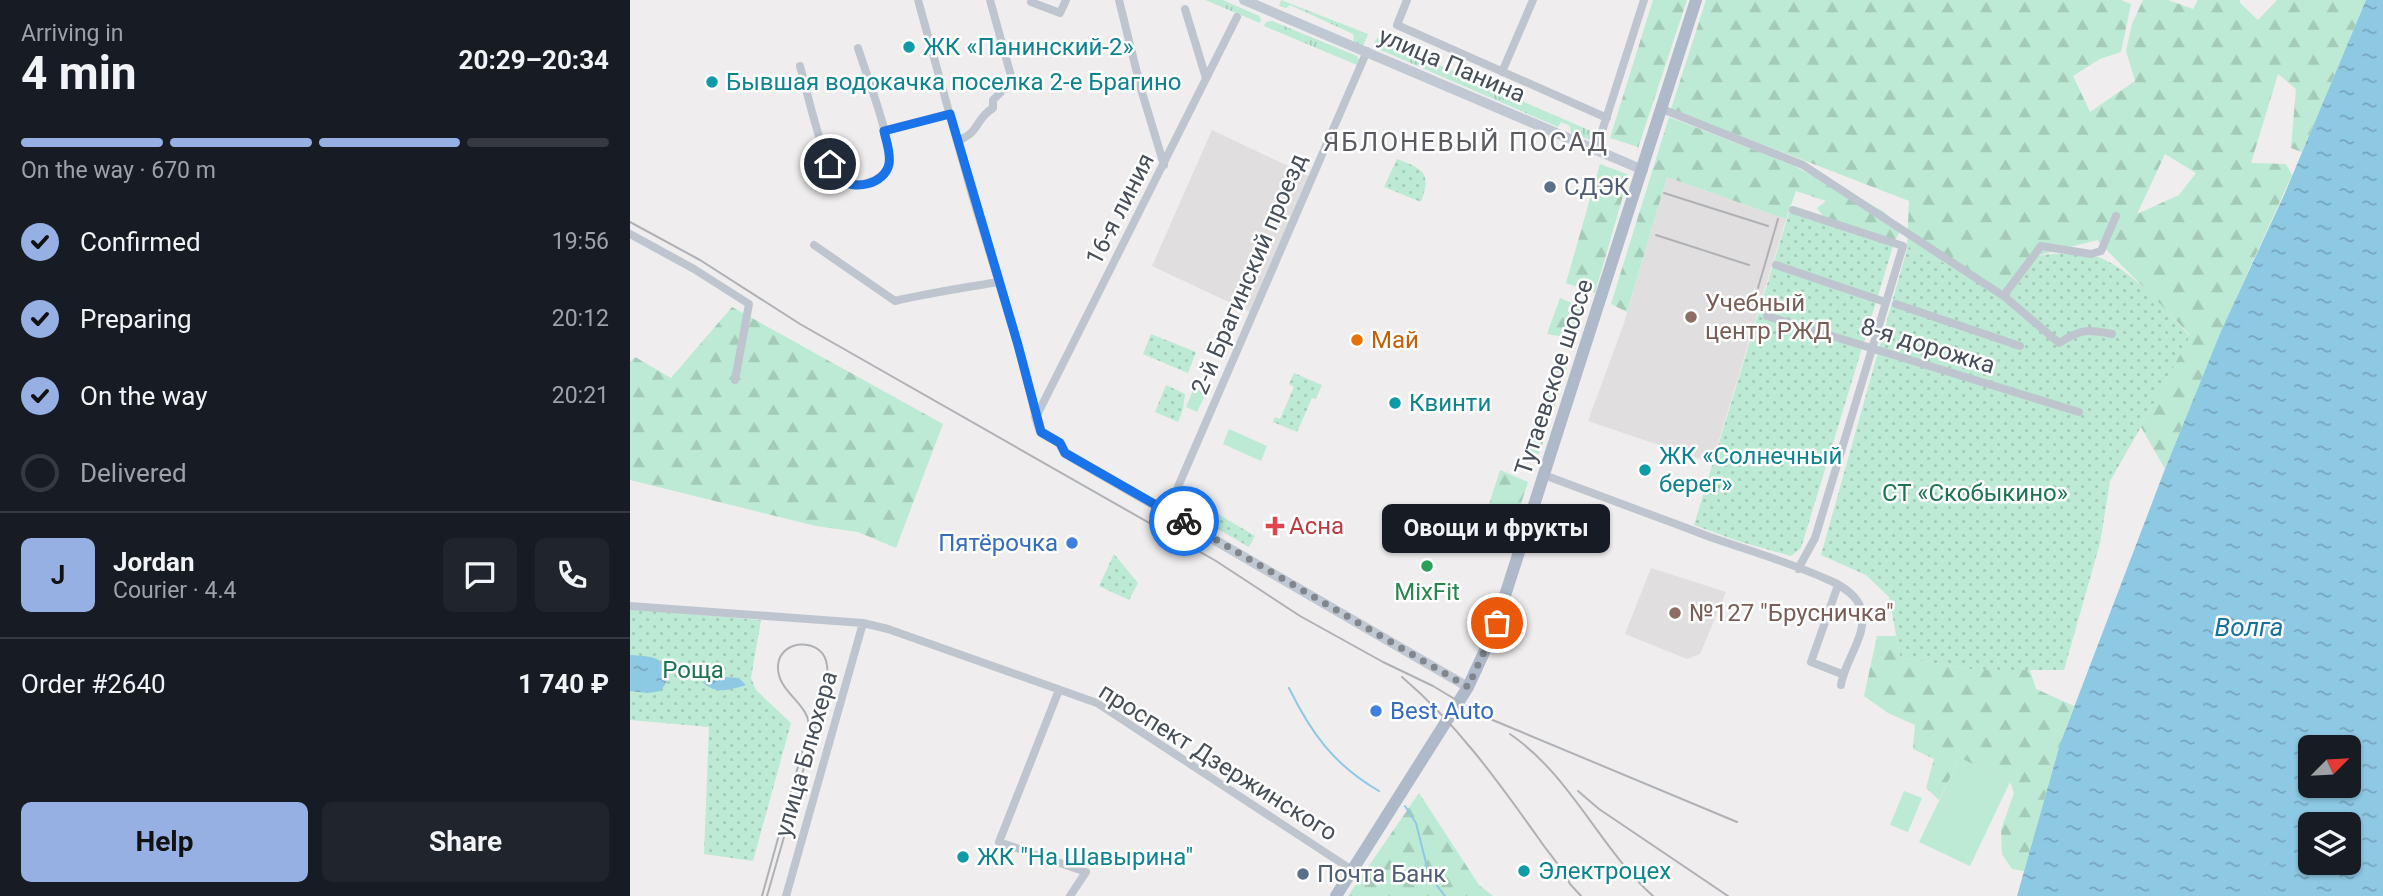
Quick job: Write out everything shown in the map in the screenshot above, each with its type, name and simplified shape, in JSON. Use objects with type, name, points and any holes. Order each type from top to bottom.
[{"type":"main road","name":"Тутаевское шоссе","points":[[1336,896],[1468,687],[1497,623],[1696,0]]},
{"type":"street","points":[[918,0],[1041,432],[1060,443],[1065,453],[1468,687]]},
{"type":"street","points":[[957,141],[971,135],[982,115],[993,108],[993,100],[1006,87],[1011,76],[990,0]]},
{"type":"street","points":[[1032,0],[1031,2],[1060,13],[1066,0]]},
{"type":"street","points":[[1119,0],[1141,89],[1164,164]]},
{"type":"street","name":"улица Панина","points":[[1244,0],[1643,170]]},
{"type":"street","points":[[1407,0],[1397,25],[1607,118]]},
{"type":"street","points":[[1502,72],[1533,0]]},
{"type":"street","points":[[1596,150],[1644,0]]},
{"type":"street","points":[[1185,9],[1206,78]]},
{"type":"street","name":"16-я линия","points":[[1036,417],[1237,17]]},
{"type":"street","points":[[800,66],[824,148],[835,173],[849,184],[865,184],[880,178],[888,166],[888,148],[858,48]]},
{"type":"street","name":"2-й Брагинский проезд","points":[[1167,512],[1367,51]]},
{"type":"street","points":[[1662,109],[1803,165],[2005,297],[2059,343],[2078,331],[2093,330],[2112,334]]},
{"type":"street","points":[[884,131],[950,114]]},
{"type":"street","points":[[1793,210],[1903,246],[1815,538],[1798,569]]},
{"type":"street","points":[[2005,297],[2041,246],[2091,254],[2101,251],[2116,216]]},
{"type":"street","points":[[630,234],[695,269],[749,304],[735,380]]},
{"type":"street","points":[[814,245],[895,301],[998,282]]},
{"type":"street","points":[[1776,265],[1885,302]]},
{"type":"street","points":[[1896,304],[2020,346]]},
{"type":"street","name":"8-я дорожка","points":[[1767,316],[2078,412]]},
{"type":"street","points":[[1544,475],[1839,586],[1858,602],[1863,625],[1842,674],[1841,685]]},
{"type":"street","points":[[1839,586],[1811,662],[1842,674]]},
{"type":"street","name":"проспект Дзержинского","points":[[630,606],[863,623],[888,629],[1097,703],[1352,870]]},
{"type":"street","name":"улица Блюхера","points":[[786,896],[863,623]]},
{"type":"street","points":[[1059,690],[999,842],[1086,872],[1070,896]]},
{"type":"shaded area","points":[[1212,130],[1309,176],[1250,312],[1152,266]]},
{"type":"shaded area","name":"Учебный центр РЖД","points":[[1667,177],[1786,219],[1712,463],[1588,421],[1624,323]]},
{"type":"shaded area","name":"№127 \"Брусничка\"","points":[[1651,568],[1726,592],[1700,654],[1687,659],[1625,634]]},
{"type":"green space","points":[[1205,0],[1223,0],[1259,16],[1260,23]]},
{"type":"green space","points":[[1281,0],[1368,34],[1363,46],[1354,42],[1353,34],[1290,5],[1286,8],[1279,6]]},
{"type":"green space","points":[[1653,0],[1687,0],[1637,151],[1638,147],[1610,138]]},
{"type":"green space","points":[[1706,0],[2121,0],[2131,4],[2121,52],[2100,59],[2073,76],[2090,112],[2135,81],[2126,51],[2132,24],[2143,0],[2168,0],[2193,9],[2198,0],[2240,0],[2258,20],[2277,0],[2366,0],[2302,152],[2291,148],[2296,89],[2278,74],[2251,163],[2286,164],[2292,175],[2221,331],[2165,469],[2141,427],[2190,335],[2097,240],[2036,256],[2011,298],[1963,270],[1907,249],[1909,201],[1671,109]],"holes":[[[2165,154],[2196,173],[2179,195],[2137,214]]]},
{"type":"green space","points":[[1272,21],[1357,56],[1357,65],[1264,26],[1266,22]]},
{"type":"green space","points":[[1377,38],[1600,135],[1596,140],[1590,140],[1571,133],[1570,126],[1561,122],[1558,127],[1376,48],[1374,44]]},
{"type":"green space","points":[[1669,117],[1788,163],[1883,211],[1902,228],[1895,240],[1823,216],[1817,208],[1826,201],[1796,191],[1786,219],[1667,177],[1627,312],[1611,304]]},
{"type":"green space","points":[[1397,159],[1423,173],[1426,184],[1421,202],[1384,187]]},
{"type":"green space","points":[[1600,164],[1629,175],[1595,293],[1566,283]]},
{"type":"green space","name":"СТ «Скобыкино»","points":[[1790,209],[1894,243],[1801,548],[1791,556],[1694,525]]},
{"type":"green space","name":"СТ «Скобыкино»","points":[[1907,249],[1963,270],[2011,297],[2036,256],[2071,253],[2097,257],[2117,267],[2140,284],[2190,336],[2110,481],[2100,543],[2064,670],[1976,670],[1900,657],[1889,597],[1866,575],[1821,555]]},
{"type":"green space","points":[[1560,298],[1584,308],[1577,325],[1564,337],[1547,334]]},
{"type":"green space","points":[[732,307],[943,424],[896,548],[858,532],[816,526],[630,480],[630,362],[635,357],[671,378]]},
{"type":"green space","points":[[1151,334],[1196,352],[1188,373],[1143,354]]},
{"type":"green space","points":[[1558,361],[1567,368],[1539,454],[1526,451]]},
{"type":"green space","points":[[1294,373],[1322,385],[1316,399],[1312,398],[1297,432],[1273,422],[1275,417],[1280,419],[1294,387],[1289,384]]},
{"type":"green space","points":[[1166,385],[1185,394],[1178,422],[1155,412]]},
{"type":"green space","points":[[1194,388],[1206,393],[1197,412],[1186,407]]},
{"type":"green space","points":[[1229,429],[1267,446],[1261,461],[1223,444]]},
{"type":"green space","points":[[1500,470],[1528,482],[1512,531],[1485,517]]},
{"type":"green space","points":[[1218,514],[1255,536],[1249,547],[1211,525]]},
{"type":"green space","points":[[1114,554],[1138,583],[1129,600],[1099,586]]},
{"type":"green space","name":"Роща","points":[[630,609],[761,620],[751,678],[756,690],[791,723],[753,861],[704,854],[709,727],[630,720]]},
{"type":"green space","points":[[1877,636],[1896,636],[1900,657],[1976,670],[2030,670],[2036,689],[2074,706],[2060,744],[2024,871],[2012,869],[2002,854],[2001,830],[2014,793],[2010,782],[1960,758],[1939,800],[1926,788],[1934,759],[1913,749],[1915,725],[1888,713],[1864,696]]},
{"type":"green space","points":[[1960,758],[2010,782],[1970,866],[1919,842]]},
{"type":"green space","points":[[1904,791],[1922,798],[1908,832],[1890,825]]},
{"type":"green space","points":[[1419,793],[1479,885],[1493,896],[1348,896]]},
{"type":"water","name":"Волга","points":[[2366,0],[2383,0],[2383,896],[2017,896],[2060,744],[2221,331],[2285,193]]},
{"type":"water","points":[[630,655],[660,661],[668,679],[661,691],[630,691]]},
{"type":"water","points":[[726,677],[739,678],[746,685],[718,690],[702,682]]},
{"type":"waterway","points":[[1289,688],[1325,747],[1349,770],[1379,791]]},
{"type":"waterway","points":[[1405,806],[1416,823],[1429,875],[1445,896]]},
{"type":"tram line","points":[[762,896],[809,727],[804,711],[782,683],[778,665],[787,649],[803,644],[819,650],[824,657],[827,680],[767,896]]},
{"type":"railway","points":[[1664,193],[1768,226]]},
{"type":"railway","points":[[1758,288],[1778,219]]},
{"type":"railway","points":[[630,222],[700,260],[800,324],[1216,561],[1300,616],[1383,662],[1433,686],[1483,716],[1737,822]]},
{"type":"railway","points":[[1656,235],[1749,265]]},
{"type":"railway","points":[[1402,677],[1422,695],[1475,754],[1581,896]]},
{"type":"railway","points":[[1510,734],[1550,770],[1616,856],[1653,896]]},
{"type":"railway","points":[[1578,791],[1599,809],[1728,896]]},
{"type":"way so far","points":[[1184,521],[1468,687],[1497,623]]},
{"type":"place","name":"ЖК «Панинский-2»","points":[[909,47]]},
{"type":"place","name":"Бывшая водокачка поселка 2-е Брагино","points":[[712,82]]},
{"type":"place","name":"СДЭК","points":[[1550,187]]},
{"type":"place","name":"Учебный центр РЖД","points":[[1691,317]]},
{"type":"place","name":"Май","points":[[1357,340]]},
{"type":"place","name":"Квинти","points":[[1395,403]]},
{"type":"place","name":"ЖК «Солнечный берег»","points":[[1645,470]]},
{"type":"place","name":"Асна","points":[[1275,526]]},
{"type":"place","name":"Пятёрочка","points":[[1072,543]]},
{"type":"place","name":"MixFit","points":[[1427,566]]},
{"type":"place","name":"№127 \"Брусничка\"","points":[[1675,613]]},
{"type":"place","name":"Овощи и фрукты","points":[[1497,623]]},
{"type":"place","name":"Best Auto","points":[[1376,711]]},
{"type":"place","name":"ЖК \"На Шавырина\"","points":[[963,857]]},
{"type":"place","name":"Электроцех","points":[[1524,871]]},
{"type":"place","name":"Почта Банк","points":[[1303,874]]},
{"type":"district","name":"ЯБЛОНЕВЫЙ ПОСАД","points":[[1466,142]]},
{"type":"route","points":[[830,164],[837,177],[849,184],[873,181],[885,173],[888,166],[884,131],[950,114],[1041,432],[1060,443],[1065,453],[1184,521]]}]
